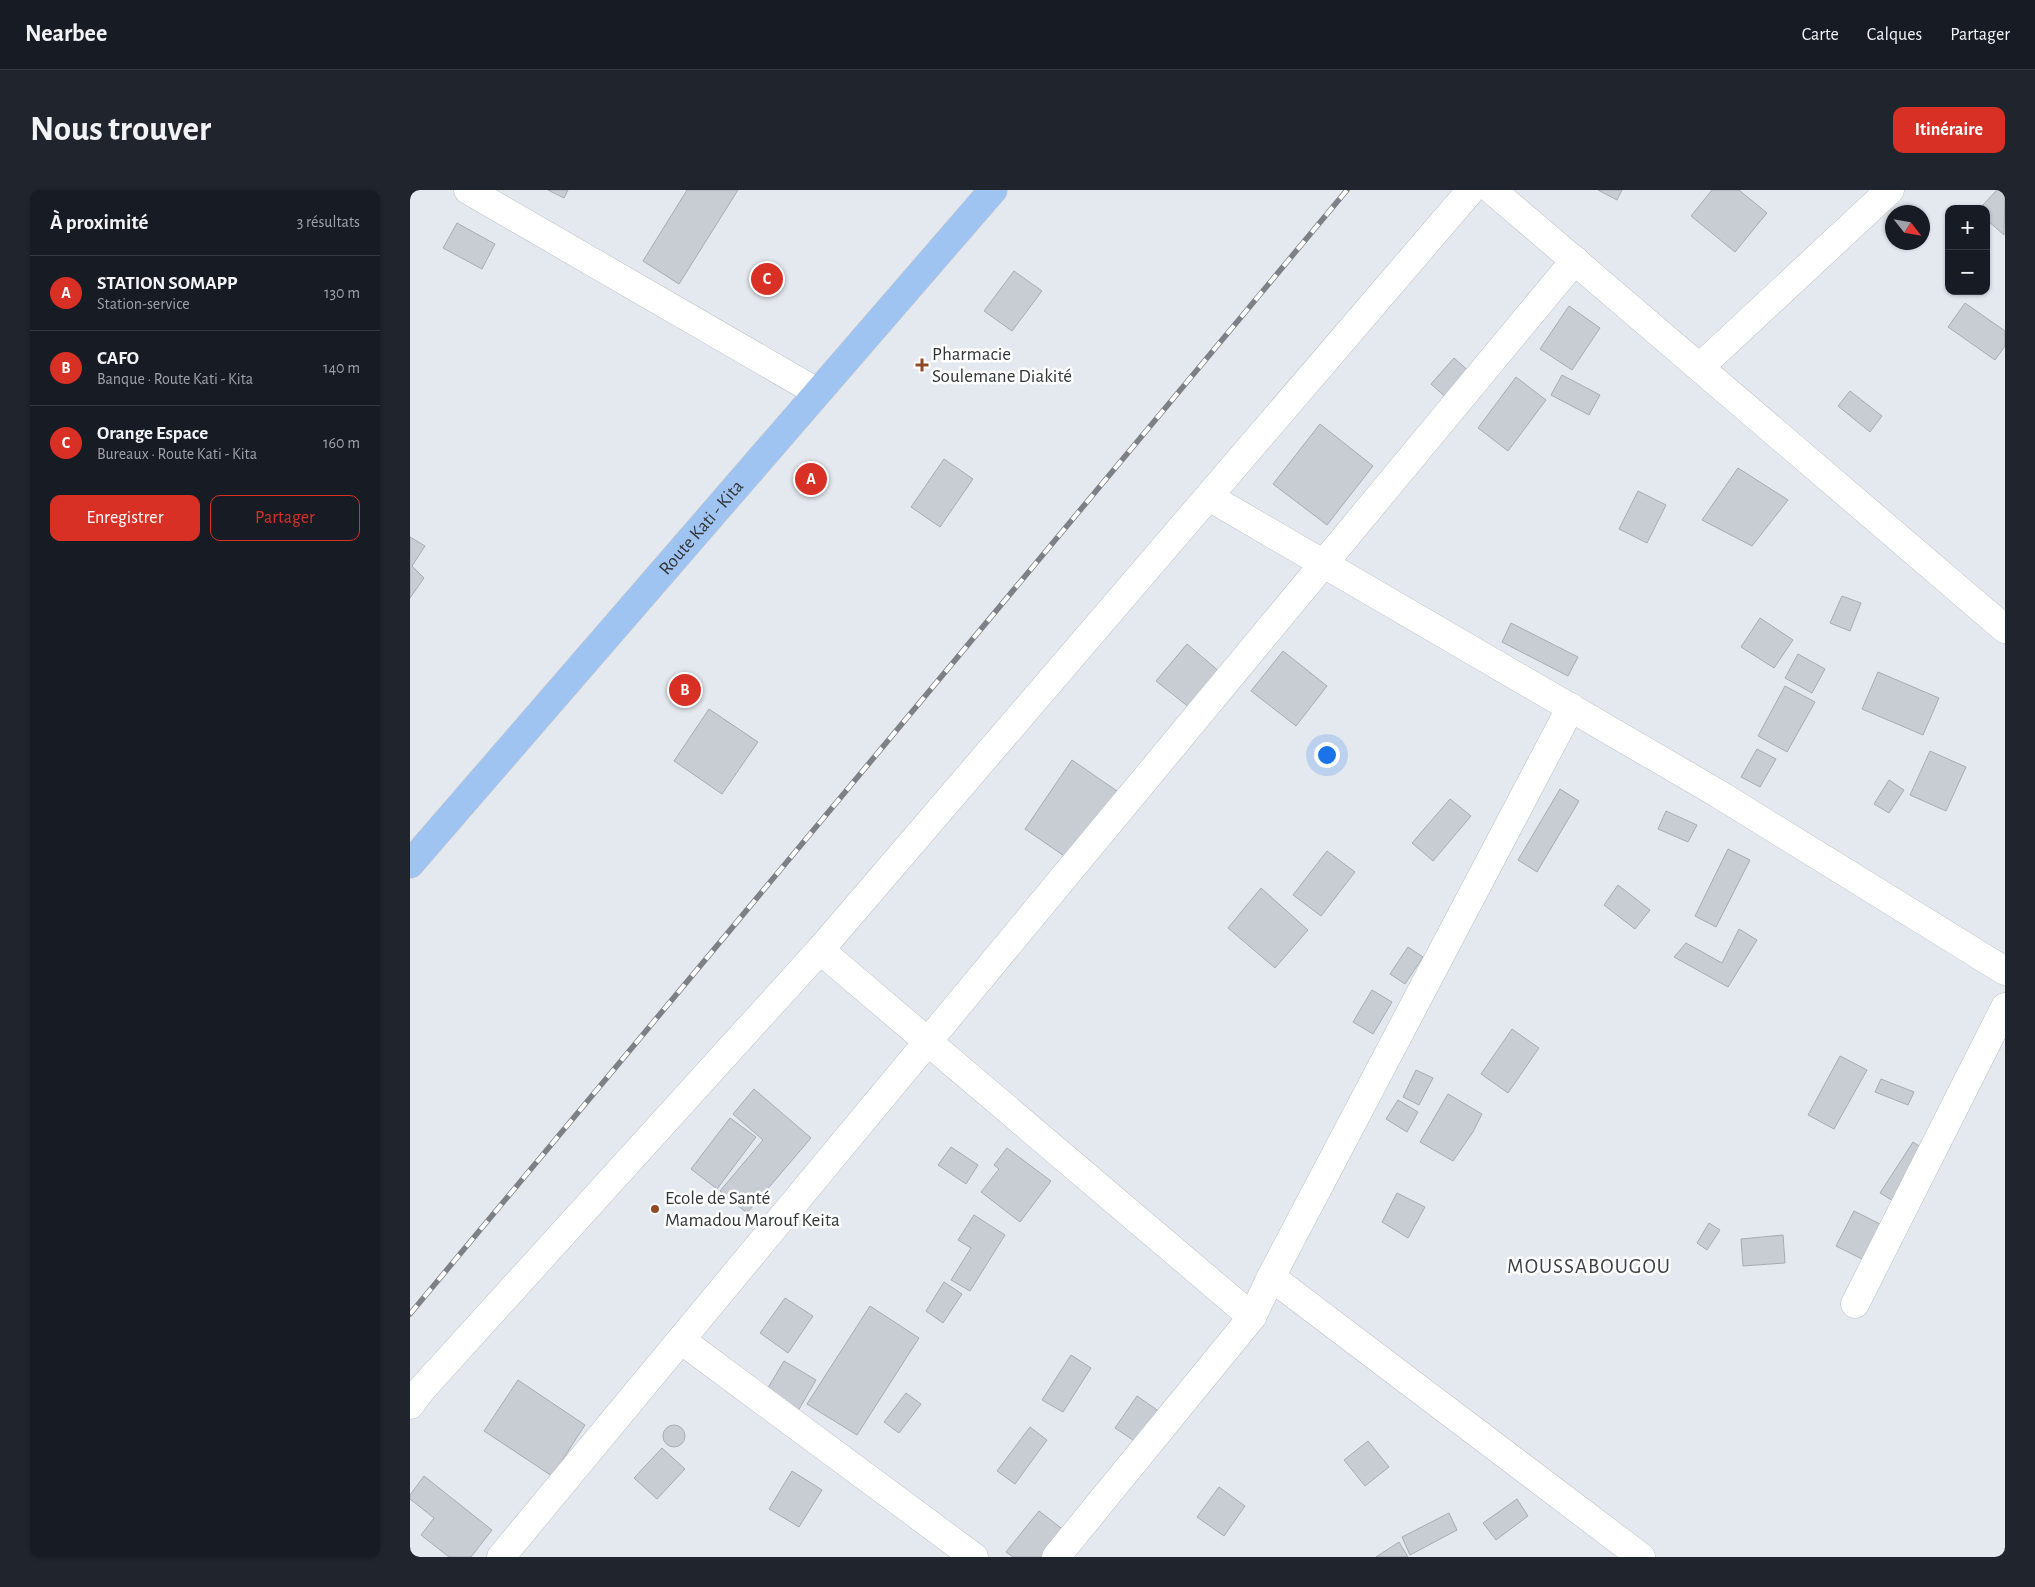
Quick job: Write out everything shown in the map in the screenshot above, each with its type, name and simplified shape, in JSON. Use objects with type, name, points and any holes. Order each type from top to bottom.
[{"type":"main road","name":"Route Kati - Kita","points":[[410,864],[816,392],[993,190]]},
{"type":"street","points":[[468,190],[816,392]]},
{"type":"street","points":[[410,1405],[428,1382],[820,950],[1471,190]]},
{"type":"street","points":[[1492,190],[2005,629]]},
{"type":"street","points":[[1700,367],[1890,190]]},
{"type":"street","points":[[501,1557],[1575,260]]},
{"type":"street","points":[[1209,496],[1717,792],[2005,971]]},
{"type":"street","points":[[1056,1557],[1252,1317],[1271,1276],[1571,707]]},
{"type":"street","points":[[820,950],[1252,1317]]},
{"type":"street","points":[[1855,1304],[2005,1006]]},
{"type":"street","points":[[1271,1276],[1641,1557]]},
{"type":"street","points":[[681,1340],[974,1557]]},
{"type":"building","points":[[548,190],[568,190],[564,198]]},
{"type":"building","points":[[687,190],[738,190],[679,284],[643,261]]},
{"type":"building","points":[[1598,190],[1622,190],[1617,200]]},
{"type":"building","points":[[1712,190],[1739,190],[1767,213],[1735,252],[1691,216]]},
{"type":"building","points":[[1997,190],[2005,190],[2004,235],[1990,223],[1990,205],[1983,205]]},
{"type":"building","points":[[457,223],[495,244],[482,269],[443,248]]},
{"type":"building","points":[[1014,271],[1042,291],[1012,331],[984,311]]},
{"type":"building","points":[[1965,303],[2005,331],[2005,346],[1995,360],[1948,327]]},
{"type":"building","points":[[1569,306],[1600,328],[1572,370],[1540,349]]},
{"type":"building","points":[[1454,358],[1471,373],[1448,399],[1431,384]]},
{"type":"building","points":[[1562,375],[1600,395],[1589,415],[1551,395]]},
{"type":"building","points":[[1516,377],[1546,400],[1508,451],[1478,428]]},
{"type":"building","points":[[1850,391],[1882,416],[1870,432],[1838,406]]},
{"type":"building","points":[[1320,424],[1373,466],[1327,525],[1273,484]]},
{"type":"building","points":[[944,459],[973,479],[940,527],[911,507]]},
{"type":"building","points":[[1738,468],[1788,500],[1752,546],[1702,520]]},
{"type":"building","points":[[1638,491],[1666,505],[1647,543],[1619,529]]},
{"type":"building","points":[[410,537],[425,546],[412,566],[424,578],[410,598]]},
{"type":"building","points":[[1842,596],[1861,603],[1850,631],[1830,623]]},
{"type":"building","points":[[1760,618],[1793,640],[1774,668],[1741,647]]},
{"type":"building","points":[[1511,623],[1578,657],[1568,676],[1502,642]]},
{"type":"building","points":[[1187,644],[1220,672],[1190,708],[1156,681]]},
{"type":"building","points":[[1283,651],[1327,686],[1296,726],[1251,691]]},
{"type":"building","points":[[1798,654],[1825,669],[1812,693],[1785,678]]},
{"type":"building","points":[[1878,672],[1939,698],[1923,735],[1862,709]]},
{"type":"building","points":[[1785,686],[1815,702],[1787,752],[1758,736]]},
{"type":"building","points":[[709,709],[758,742],[722,794],[674,761]]},
{"type":"building","points":[[1757,749],[1776,759],[1760,787],[1741,777]]},
{"type":"building","points":[[1930,751],[1966,767],[1946,811],[1910,795]]},
{"type":"building","points":[[1072,760],[1117,791],[1070,860],[1025,829]]},
{"type":"building","points":[[1889,780],[1904,790],[1889,813],[1874,804]]},
{"type":"building","points":[[1560,789],[1579,801],[1537,872],[1518,860]]},
{"type":"building","points":[[1450,799],[1471,816],[1433,861],[1412,843]]},
{"type":"building","points":[[1666,811],[1697,825],[1688,842],[1658,829]]},
{"type":"building","points":[[1728,849],[1750,860],[1716,927],[1695,916]]},
{"type":"building","points":[[1327,851],[1355,872],[1321,916],[1293,895]]},
{"type":"building","points":[[1618,885],[1650,910],[1635,929],[1604,905]]},
{"type":"building","points":[[1261,888],[1308,930],[1275,968],[1228,928]]},
{"type":"building","points":[[1739,929],[1757,940],[1728,987],[1674,957],[1686,943],[1722,963]]},
{"type":"building","points":[[1408,947],[1423,957],[1405,984],[1390,974]]},
{"type":"building","points":[[1372,990],[1392,1002],[1373,1034],[1353,1022]]},
{"type":"building","points":[[1512,1029],[1539,1048],[1508,1093],[1481,1074]]},
{"type":"building","points":[[1840,1056],[1867,1070],[1834,1129],[1808,1115]]},
{"type":"building","points":[[1416,1070],[1433,1078],[1419,1105],[1403,1097]]},
{"type":"building","points":[[1881,1079],[1914,1092],[1908,1105],[1875,1092]]},
{"type":"building","points":[[754,1089],[811,1138],[747,1213],[720,1191],[763,1140],[733,1114]]},
{"type":"building","points":[[1448,1094],[1482,1114],[1473,1132],[1453,1161],[1420,1142]]},
{"type":"building","points":[[1398,1100],[1418,1112],[1407,1132],[1386,1119]]},
{"type":"building","points":[[730,1118],[756,1137],[717,1189],[691,1169]]},
{"type":"building","points":[[1913,1142],[1928,1152],[1895,1202],[1880,1193]]},
{"type":"building","points":[[951,1147],[978,1165],[966,1184],[938,1165]]},
{"type":"building","points":[[1007,1148],[1051,1181],[1020,1222],[981,1192],[999,1169],[994,1165]]},
{"type":"building","points":[[1397,1193],[1425,1207],[1408,1238],[1382,1222]]},
{"type":"building","points":[[1854,1211],[1886,1227],[1868,1262],[1836,1246]]},
{"type":"building","points":[[974,1215],[1005,1235],[970,1291],[951,1280],[971,1248],[958,1240]]},
{"type":"building","points":[[1709,1223],[1720,1230],[1707,1250],[1697,1243]]},
{"type":"building","points":[[1783,1235],[1785,1263],[1743,1266],[1741,1239]]},
{"type":"building","points":[[944,1282],[962,1294],[943,1323],[926,1311]]},
{"type":"building","points":[[785,1298],[813,1316],[788,1353],[760,1333]]},
{"type":"building","points":[[870,1306],[919,1338],[857,1435],[807,1404]]},
{"type":"building","points":[[1071,1355],[1091,1368],[1063,1412],[1042,1400]]},
{"type":"building","points":[[784,1361],[816,1380],[798,1411],[766,1391]]},
{"type":"building","points":[[518,1380],[585,1425],[552,1476],[484,1431]]},
{"type":"building","points":[[906,1393],[921,1404],[899,1433],[884,1422]]},
{"type":"building","points":[[1137,1396],[1163,1414],[1142,1446],[1115,1428]]},
{"type":"building","points":[[674,1425],[682,1428],[685,1436],[682,1444],[674,1447],[666,1444],[663,1436],[666,1428]]},
{"type":"building","points":[[1030,1427],[1047,1440],[1015,1484],[997,1471]]},
{"type":"building","points":[[1368,1441],[1389,1467],[1365,1486],[1344,1460]]},
{"type":"building","points":[[662,1448],[685,1469],[657,1499],[634,1478]]},
{"type":"building","points":[[792,1471],[822,1490],[799,1527],[769,1509]]},
{"type":"building","points":[[424,1476],[492,1530],[471,1557],[449,1557],[421,1535],[434,1518],[410,1499],[410,1495]]},
{"type":"building","points":[[1219,1487],[1245,1506],[1224,1536],[1197,1517]]},
{"type":"building","points":[[1517,1499],[1528,1516],[1496,1540],[1483,1523]]},
{"type":"building","points":[[1039,1511],[1069,1534],[1051,1557],[1013,1557],[1006,1552]]},
{"type":"building","points":[[1449,1513],[1457,1530],[1410,1555],[1402,1537]]},
{"type":"building","points":[[1399,1542],[1408,1557],[1376,1557]]},
{"type":"railway","points":[[410,1314],[1347,190]]},
{"type":"place","name":"Orange Espace","points":[[767,279]]},
{"type":"place","name":"Pharmacie Soulemane Diakité","points":[[922,365]]},
{"type":"place","name":"STATION SOMAPP","points":[[811,479]]},
{"type":"place","name":"CAFO","points":[[685,690]]},
{"type":"place","name":"Ecole de Santé Mamadou Marouf Keita","points":[[655,1209]]},
{"type":"district","name":"MOUSSABOUGOU","points":[[1589,1266]]}]
